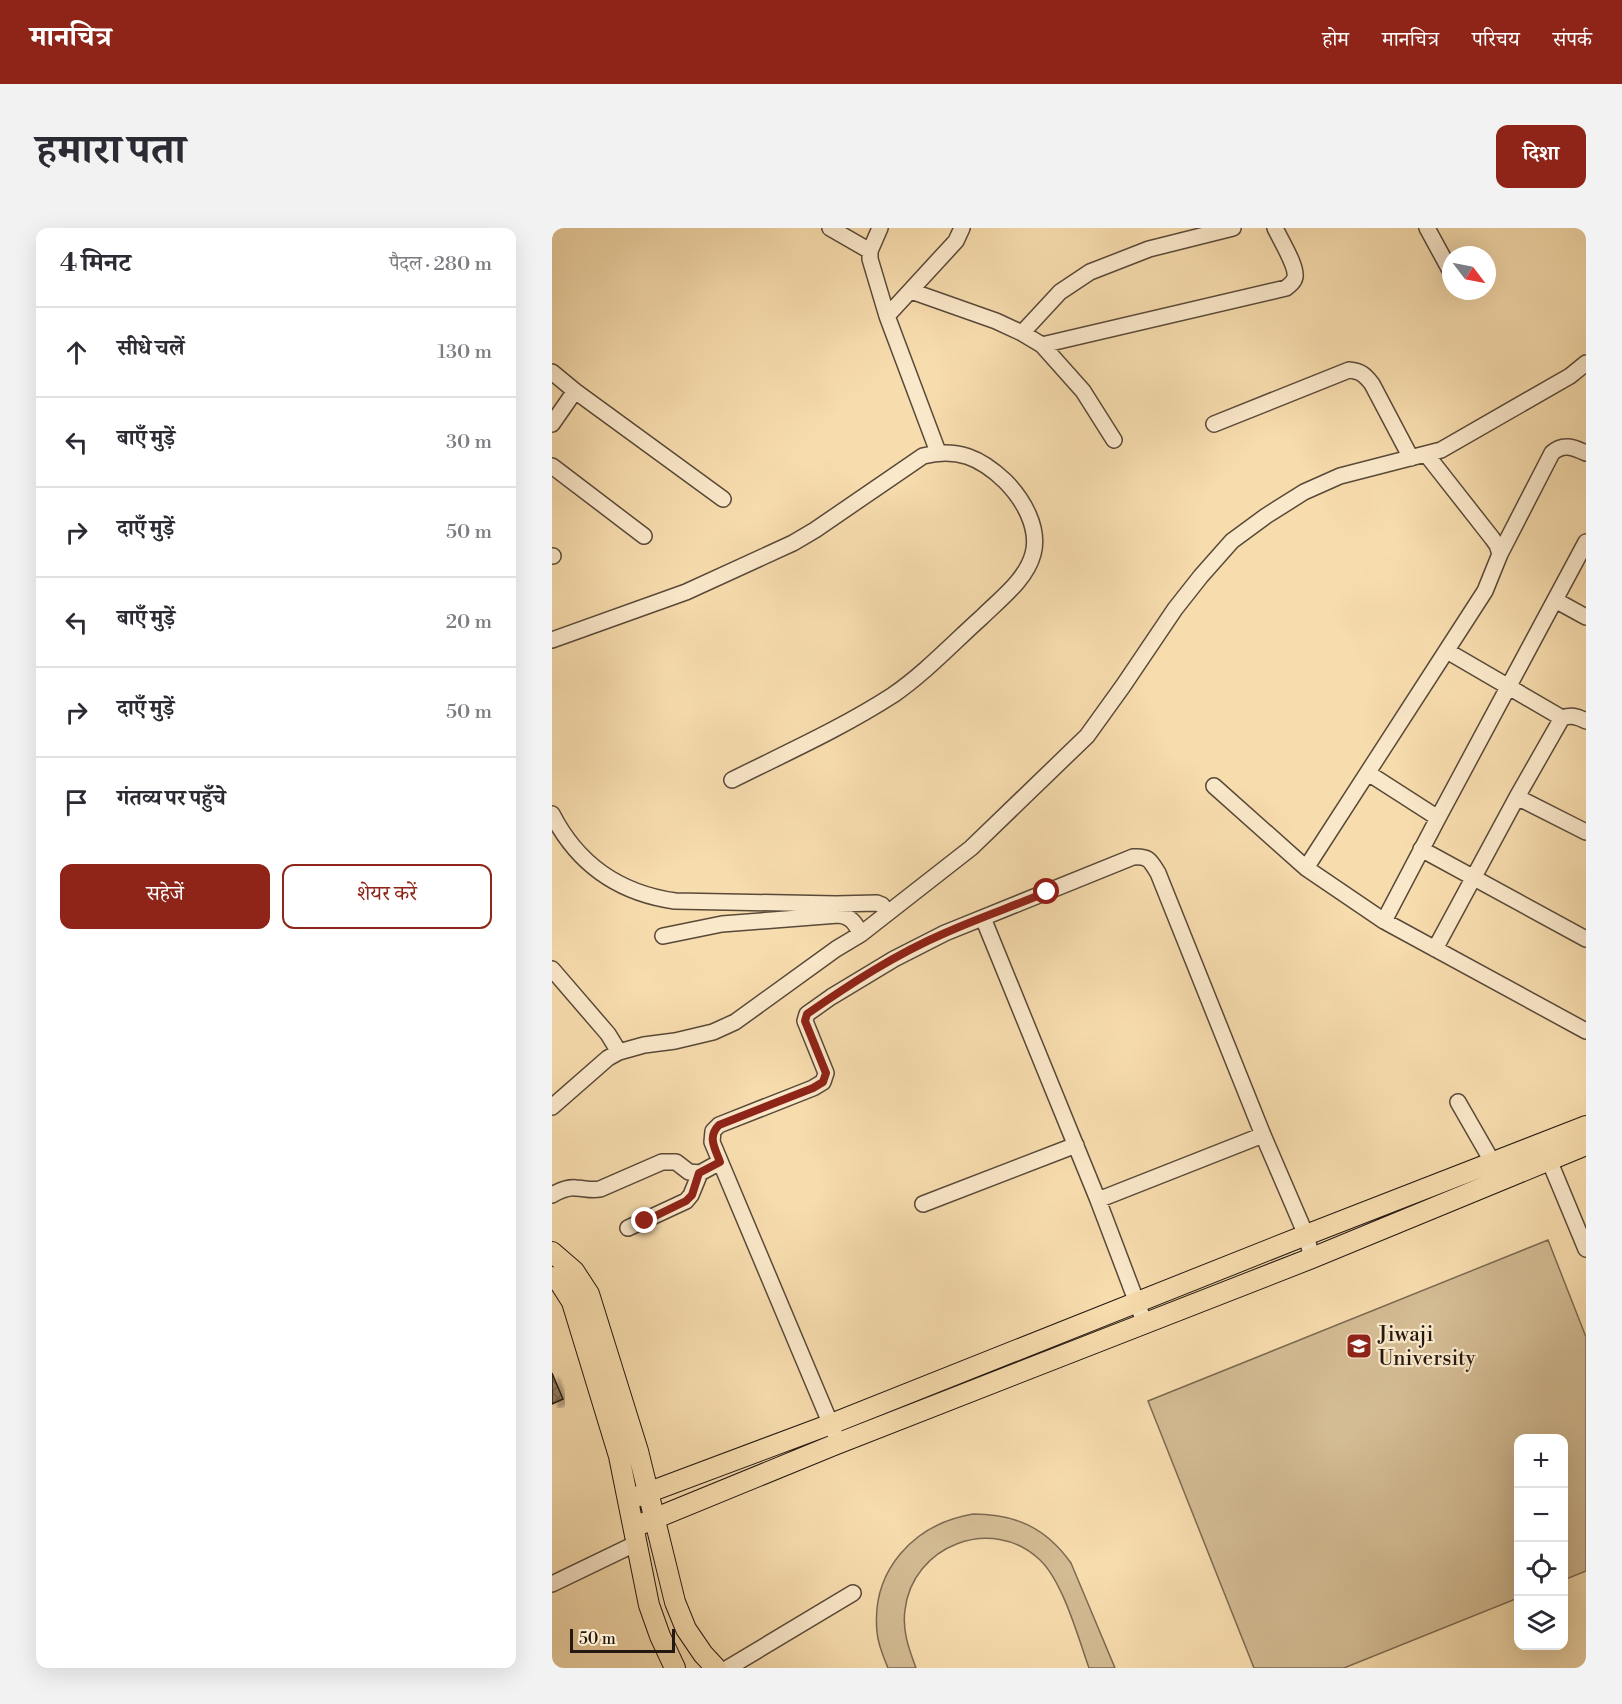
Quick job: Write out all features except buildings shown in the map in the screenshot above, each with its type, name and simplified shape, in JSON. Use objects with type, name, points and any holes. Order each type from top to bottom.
[{"type":"main road","points":[[635,1535],[653,1519],[839,1443],[1312,1258],[1497,1171],[1586,1126]]},
{"type":"main road","points":[[628,1500],[831,1424],[1306,1235],[1497,1171],[1549,1160],[1586,1145]]},
{"type":"main road","points":[[552,1252],[574,1271],[589,1294],[638,1451],[675,1602],[686,1629],[716,1668]]},
{"type":"main road","points":[[552,1276],[560,1283],[572,1302],[619,1456],[649,1605],[675,1668]]},
{"type":"street","points":[[830,228],[870,251]]},
{"type":"street","points":[[880,228],[870,251],[870,259],[887,316],[938,452]]},
{"type":"street","points":[[887,316],[956,240],[962,228]]},
{"type":"street","points":[[1022,333],[1060,292],[1090,272],[1149,249],[1233,228]]},
{"type":"street","points":[[1042,345],[1286,288],[1293,283],[1296,275],[1275,228]]},
{"type":"street","points":[[1427,228],[1442,256]]},
{"type":"street","points":[[911,291],[996,321],[1042,345],[1083,391],[1114,440]]},
{"type":"street","points":[[553,1102],[608,1058],[620,1052],[713,1032],[735,1022],[836,949],[861,934],[971,848],[1087,736],[1175,609],[1201,576],[1232,541],[1266,516],[1304,492],[1340,477],[1441,450],[1570,376],[1586,363]]},
{"type":"street","points":[[1214,424],[1349,370],[1358,371],[1364,374],[1372,384],[1418,456],[1492,538],[1500,555]]},
{"type":"street","points":[[552,372],[723,499]]},
{"type":"street","points":[[552,424],[575,391]]},
{"type":"street","points":[[1306,868],[1485,591],[1500,555],[1552,453],[1566,446],[1586,453]]},
{"type":"street","points":[[552,640],[686,592],[793,543],[923,456],[938,452],[956,453],[978,460],[998,474],[1013,489],[1034,524],[1033,555],[1021,577],[919,674],[893,694],[826,734],[732,780]]},
{"type":"street","points":[[552,466],[644,536]]},
{"type":"street","points":[[1384,921],[1586,542]]},
{"type":"street","points":[[1555,600],[1586,617]]},
{"type":"street","points":[[1446,651],[1562,718]]},
{"type":"street","points":[[1435,949],[1516,797],[1562,718],[1578,716],[1586,721]]},
{"type":"street","points":[[1368,773],[1438,818]]},
{"type":"street","points":[[1214,786],[1306,868],[1384,921],[1586,1031]]},
{"type":"street","points":[[1516,797],[1586,832]]},
{"type":"street","points":[[552,814],[562,834],[592,866],[610,880],[656,898],[675,901],[877,903],[882,905],[887,913]]},
{"type":"street","points":[[1421,849],[1586,939]]},
{"type":"street","points":[[839,1443],[720,1162],[712,1142],[713,1131],[719,1125],[823,1082],[826,1073],[805,1021],[807,1014],[831,997],[894,959],[945,933],[1133,857],[1143,856],[1151,860],[1158,873],[1263,1135],[1306,1235],[1312,1258]]},
{"type":"street","points":[[663,936],[722,924],[838,915],[845,915],[852,919],[861,934]]},
{"type":"street","points":[[983,918],[1098,1200],[1145,1324]]},
{"type":"street","points":[[552,969],[608,1034],[620,1052]]},
{"type":"street","points":[[1458,1102],[1497,1171]]},
{"type":"street","points":[[1098,1200],[1263,1135]]},
{"type":"street","points":[[923,1204],[1076,1145]]},
{"type":"street","points":[[1549,1160],[1586,1249]]},
{"type":"street","points":[[552,1195],[571,1188],[592,1191],[600,1189],[662,1162],[676,1162],[689,1172],[699,1173],[720,1162]]},
{"type":"street","points":[[628,1228],[686,1201],[692,1195],[699,1173]]},
{"type":"street","points":[[552,1584],[635,1535]]},
{"type":"street","points":[[728,1668],[853,1593]]},
{"type":"shaded area","points":[[1548,1240],[1586,1337],[1586,1571],[1568,1578],[1568,1434],[1514,1434],[1514,1600],[1344,1668],[1254,1668],[1148,1401]]},
{"type":"shaded area","points":[[973,1514],[1003,1517],[1029,1525],[1061,1551],[1071,1563],[1115,1668],[1089,1668],[1063,1596],[1040,1560],[1021,1546],[1000,1539],[978,1539],[957,1544],[938,1554],[922,1569],[911,1588],[904,1618],[907,1640],[916,1668],[888,1668],[877,1632],[877,1610],[881,1589],[889,1570],[915,1539],[952,1519]]},
{"type":"place","name":"Jiwaji University","points":[[1359,1346]]},
{"type":"route","points":[[645,1221],[686,1201],[692,1195],[699,1173],[720,1162],[712,1142],[713,1131],[719,1125],[823,1082],[826,1073],[805,1021],[807,1014],[831,997],[928,941],[1047,892]]}]
